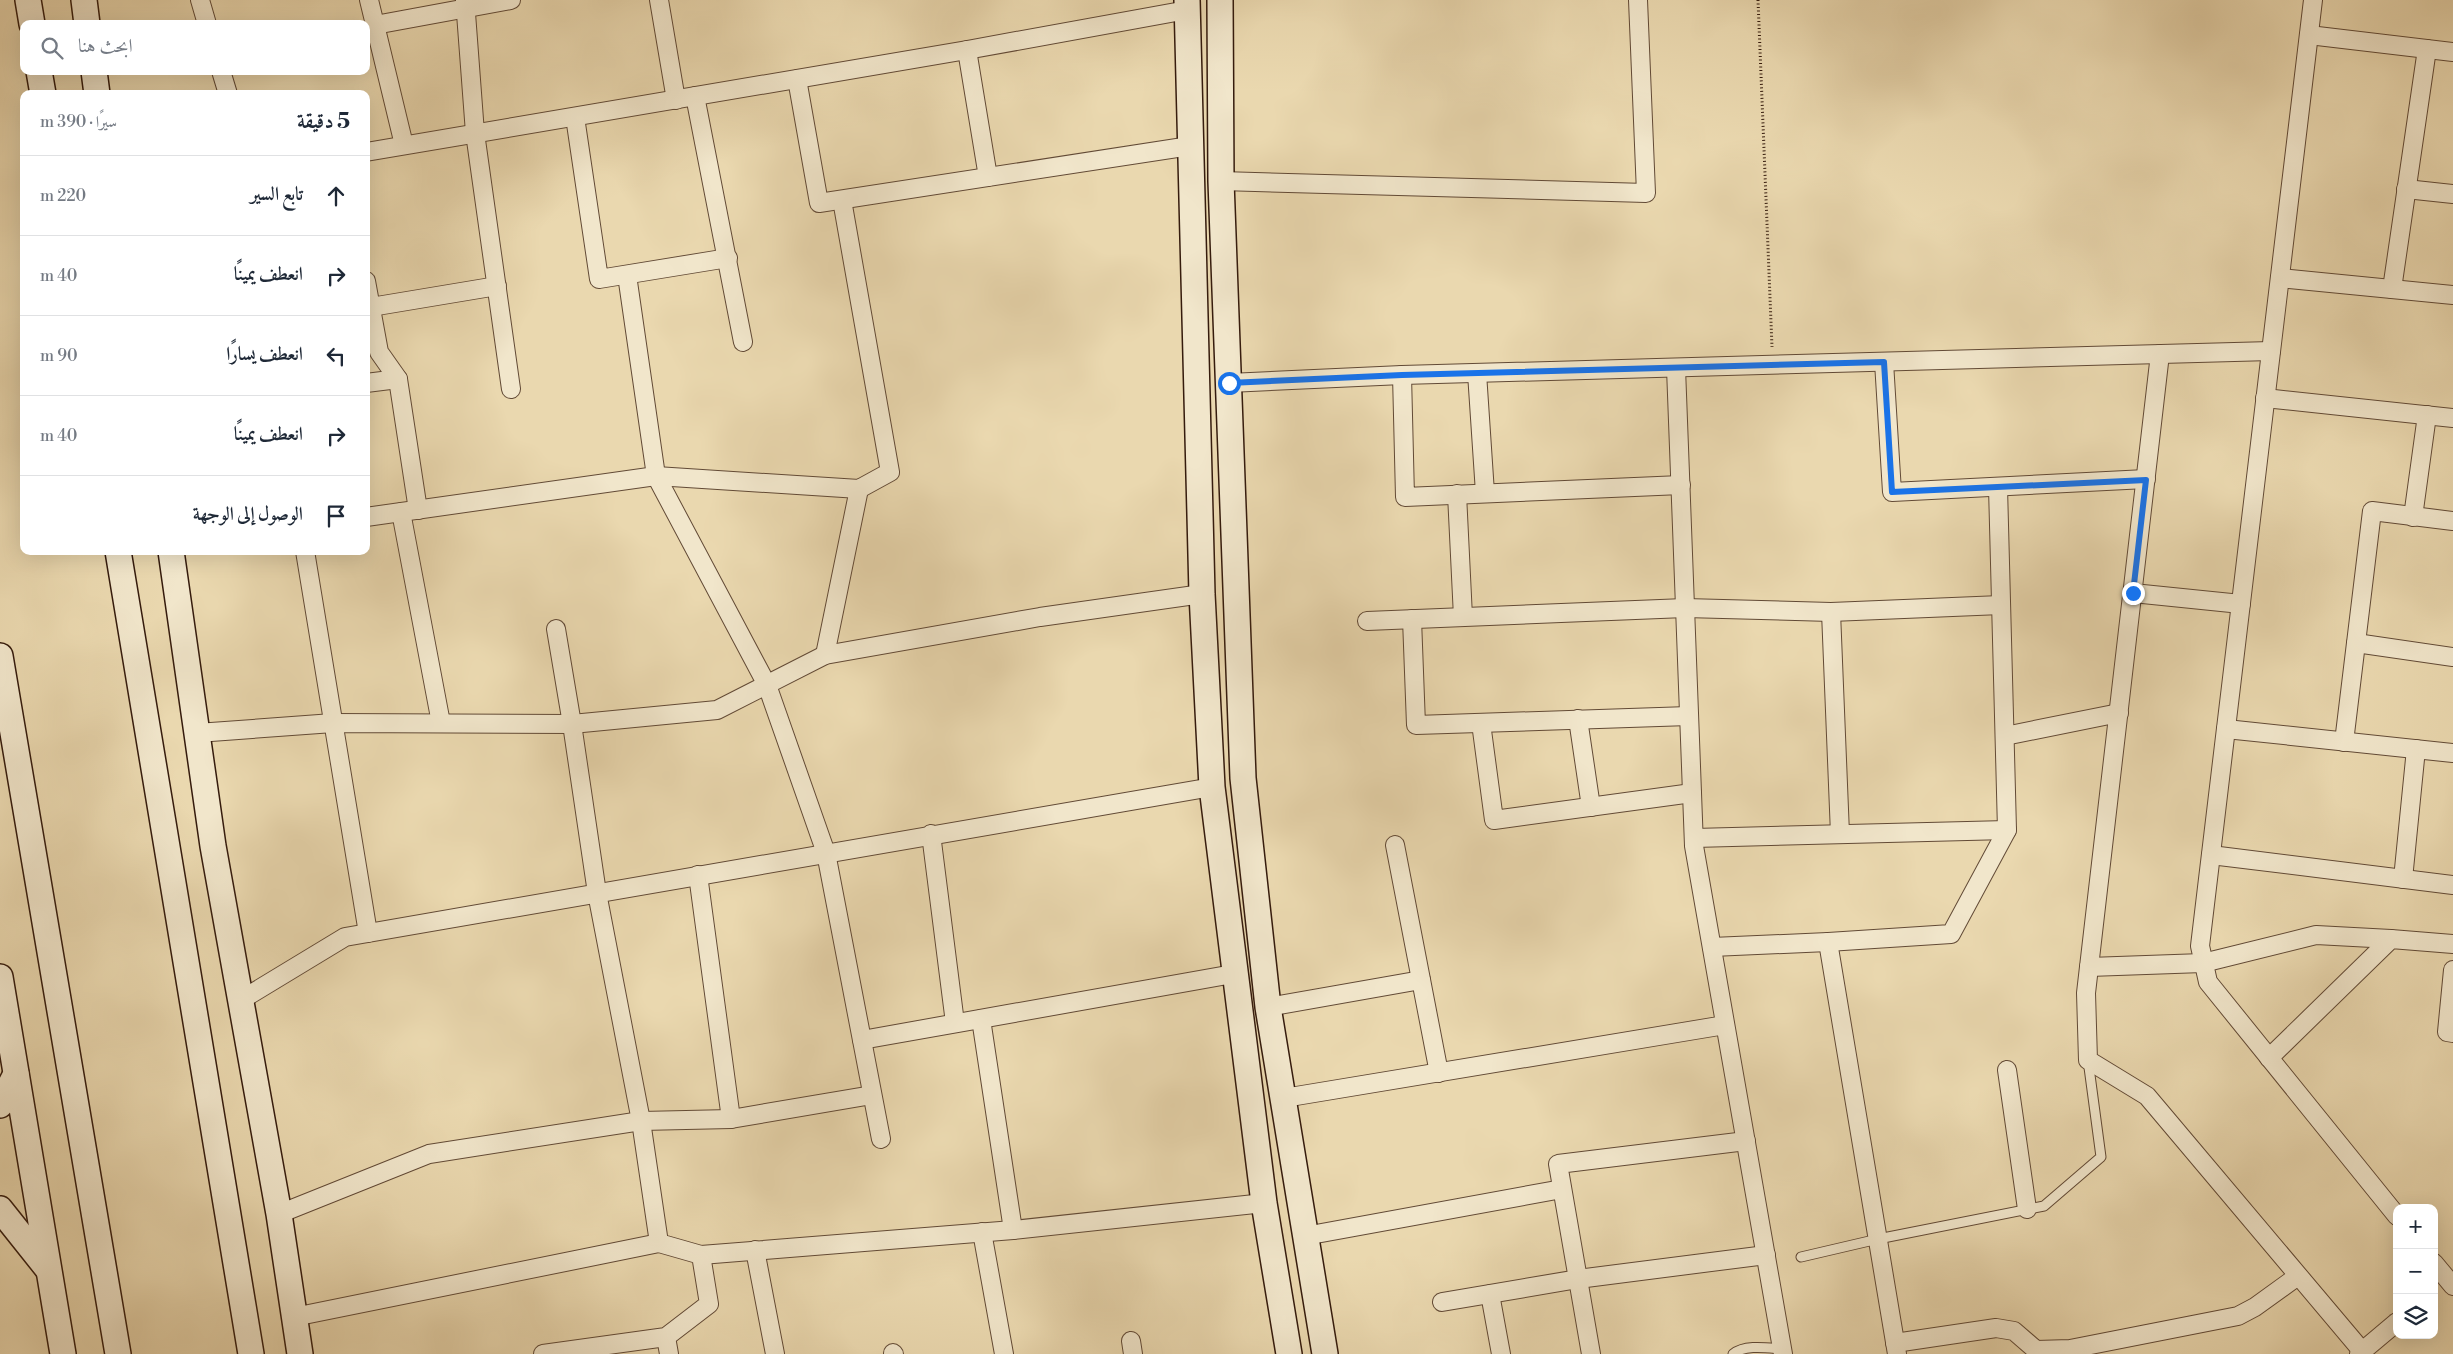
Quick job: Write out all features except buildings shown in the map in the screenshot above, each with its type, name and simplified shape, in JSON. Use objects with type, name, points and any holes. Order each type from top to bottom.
[{"type":"street","points":[[28,0],[31,20]]},
{"type":"street","points":[[84,0],[86,20]]},
{"type":"street","points":[[200,0],[206,20]]},
{"type":"street","points":[[369,0],[404,145]]},
{"type":"street","points":[[375,25],[465,4],[511,0]]},
{"type":"street","points":[[659,0],[676,100]]},
{"type":"street","points":[[1220,0],[1221,181],[1243,778],[1268,1007],[1325,1354]]},
{"type":"street","points":[[1221,181],[1646,193],[1638,0]]},
{"type":"street","points":[[2313,0],[2200,946],[2208,982],[2393,1211]]},
{"type":"street","points":[[465,4],[475,134],[511,389]]},
{"type":"street","points":[[370,151],[967,50],[1187,5],[1202,594],[1212,787],[1264,1203],[1289,1354]]},
{"type":"street","points":[[2309,35],[2453,52]]},
{"type":"street","points":[[2392,289],[2427,49]]},
{"type":"street","points":[[967,50],[988,177]]},
{"type":"street","points":[[41,75],[42,90]]},
{"type":"street","points":[[95,75],[96,90]]},
{"type":"street","points":[[222,75],[227,90]]},
{"type":"street","points":[[797,79],[820,203],[1190,146]]},
{"type":"street","points":[[695,96],[743,342]]},
{"type":"street","points":[[575,117],[600,280],[728,258]]},
{"type":"street","points":[[2406,189],[2453,194]]},
{"type":"street","points":[[370,516],[656,476],[859,490],[890,472],[842,200]]},
{"type":"street","points":[[627,275],[656,476],[767,685],[826,853],[881,1139]]},
{"type":"street","points":[[2280,278],[2453,295]]},
{"type":"street","points":[[371,307],[497,286]]},
{"type":"street","points":[[370,302],[380,352],[398,379],[418,510]]},
{"type":"street","points":[[1229,383],[1402,375],[2271,351]]},
{"type":"street","points":[[2160,354],[2086,993],[2088,1060],[2147,1096],[2361,1353],[2393,1325]]},
{"type":"street","points":[[1884,362],[1892,492],[2146,480]]},
{"type":"street","points":[[1676,368],[1694,838],[1783,1352]]},
{"type":"street","points":[[1477,373],[1485,493]]},
{"type":"street","points":[[1402,375],[1405,497],[1680,485]]},
{"type":"street","points":[[370,382],[398,379]]},
{"type":"street","points":[[2266,398],[2453,418]]},
{"type":"street","points":[[2413,517],[2427,416]]},
{"type":"street","points":[[1712,947],[1951,934],[2007,830],[1998,487]]},
{"type":"street","points":[[825,655],[859,490]]},
{"type":"street","points":[[1457,494],[1463,617]]},
{"type":"street","points":[[401,512],[441,723]]},
{"type":"street","points":[[2344,742],[2372,512],[2453,522]]},
{"type":"street","points":[[119,555],[251,1354]]},
{"type":"street","points":[[172,555],[213,846],[279,1214],[300,1354]]},
{"type":"street","points":[[306,555],[368,933]]},
{"type":"street","points":[[2133,593],[2241,604]]},
{"type":"street","points":[[197,733],[333,723],[572,724],[716,710],[825,655],[1040,617],[1202,594]]},
{"type":"street","points":[[1367,621],[1685,608],[1831,612],[2001,605]]},
{"type":"street","points":[[1831,612],[1840,834]]},
{"type":"street","points":[[1412,619],[1416,725],[1689,716]]},
{"type":"street","points":[[556,629],[597,893],[641,1121],[660,1243]]},
{"type":"street","points":[[2356,643],[2453,657]]},
{"type":"street","points":[[0,656],[118,1354]]},
{"type":"street","points":[[2005,736],[2119,713]]},
{"type":"street","points":[[1578,720],[1591,807]]},
{"type":"street","points":[[1481,723],[1494,820],[1692,793]]},
{"type":"street","points":[[2226,729],[2453,753]]},
{"type":"street","points":[[2403,879],[2416,749]]},
{"type":"street","points":[[241,1000],[346,937],[931,834],[1212,787]]},
{"type":"street","points":[[1694,838],[2007,830]]},
{"type":"street","points":[[931,834],[955,1024]]},
{"type":"street","points":[[1396,846],[1439,1073]]},
{"type":"street","points":[[2211,856],[2453,885]]},
{"type":"street","points":[[698,875],[731,1119]]},
{"type":"street","points":[[2089,967],[2203,963],[2316,935],[2453,944]]},
{"type":"street","points":[[2269,1058],[2391,939]]},
{"type":"street","points":[[1828,942],[1896,1348],[1996,1328],[2014,1331],[2036,1350],[2070,1349],[2238,1316],[2255,1307],[2298,1276]]},
{"type":"street","points":[[2453,970],[2447,1032],[2453,1033]]},
{"type":"street","points":[[862,1040],[1234,974]]},
{"type":"street","points":[[0,977],[63,1354]]},
{"type":"street","points":[[1268,1007],[1421,980]]},
{"type":"street","points":[[981,1019],[1013,1230]]},
{"type":"street","points":[[1284,1098],[1726,1025]]},
{"type":"street","points":[[2007,1070],[2027,1209]]},
{"type":"street","points":[[0,1105],[16,1074]]},
{"type":"street","points":[[279,1214],[429,1154],[641,1121],[731,1119],[872,1095]]},
{"type":"street","points":[[1591,1354],[1558,1164],[1746,1141]]},
{"type":"street","points":[[1305,1236],[1562,1189]]},
{"type":"street","points":[[294,1317],[660,1243],[701,1255],[1013,1230],[1264,1203]]},
{"type":"street","points":[[0,1209],[49,1271]]},
{"type":"street","points":[[982,1232],[1004,1354]]},
{"type":"street","points":[[755,1250],[774,1354]]},
{"type":"street","points":[[543,1354],[668,1345],[710,1304],[701,1255]]},
{"type":"street","points":[[1442,1302],[1578,1279],[1766,1255]]},
{"type":"street","points":[[2438,1269],[2447,1282]]},
{"type":"street","points":[[1490,1294],[1501,1354]]},
{"type":"lane","points":[[1801,1257],[1878,1239],[2044,1206],[2101,1157],[2088,1060]]},
{"type":"lane","points":[[1733,1354],[1737,1351],[1760,1348],[1783,1352]]},
{"type":"path","points":[[1758,0],[1772,365]]},
{"type":"route","points":[[1229,383],[1402,375],[1884,362],[1892,492],[2146,480],[2133,593]]}]
